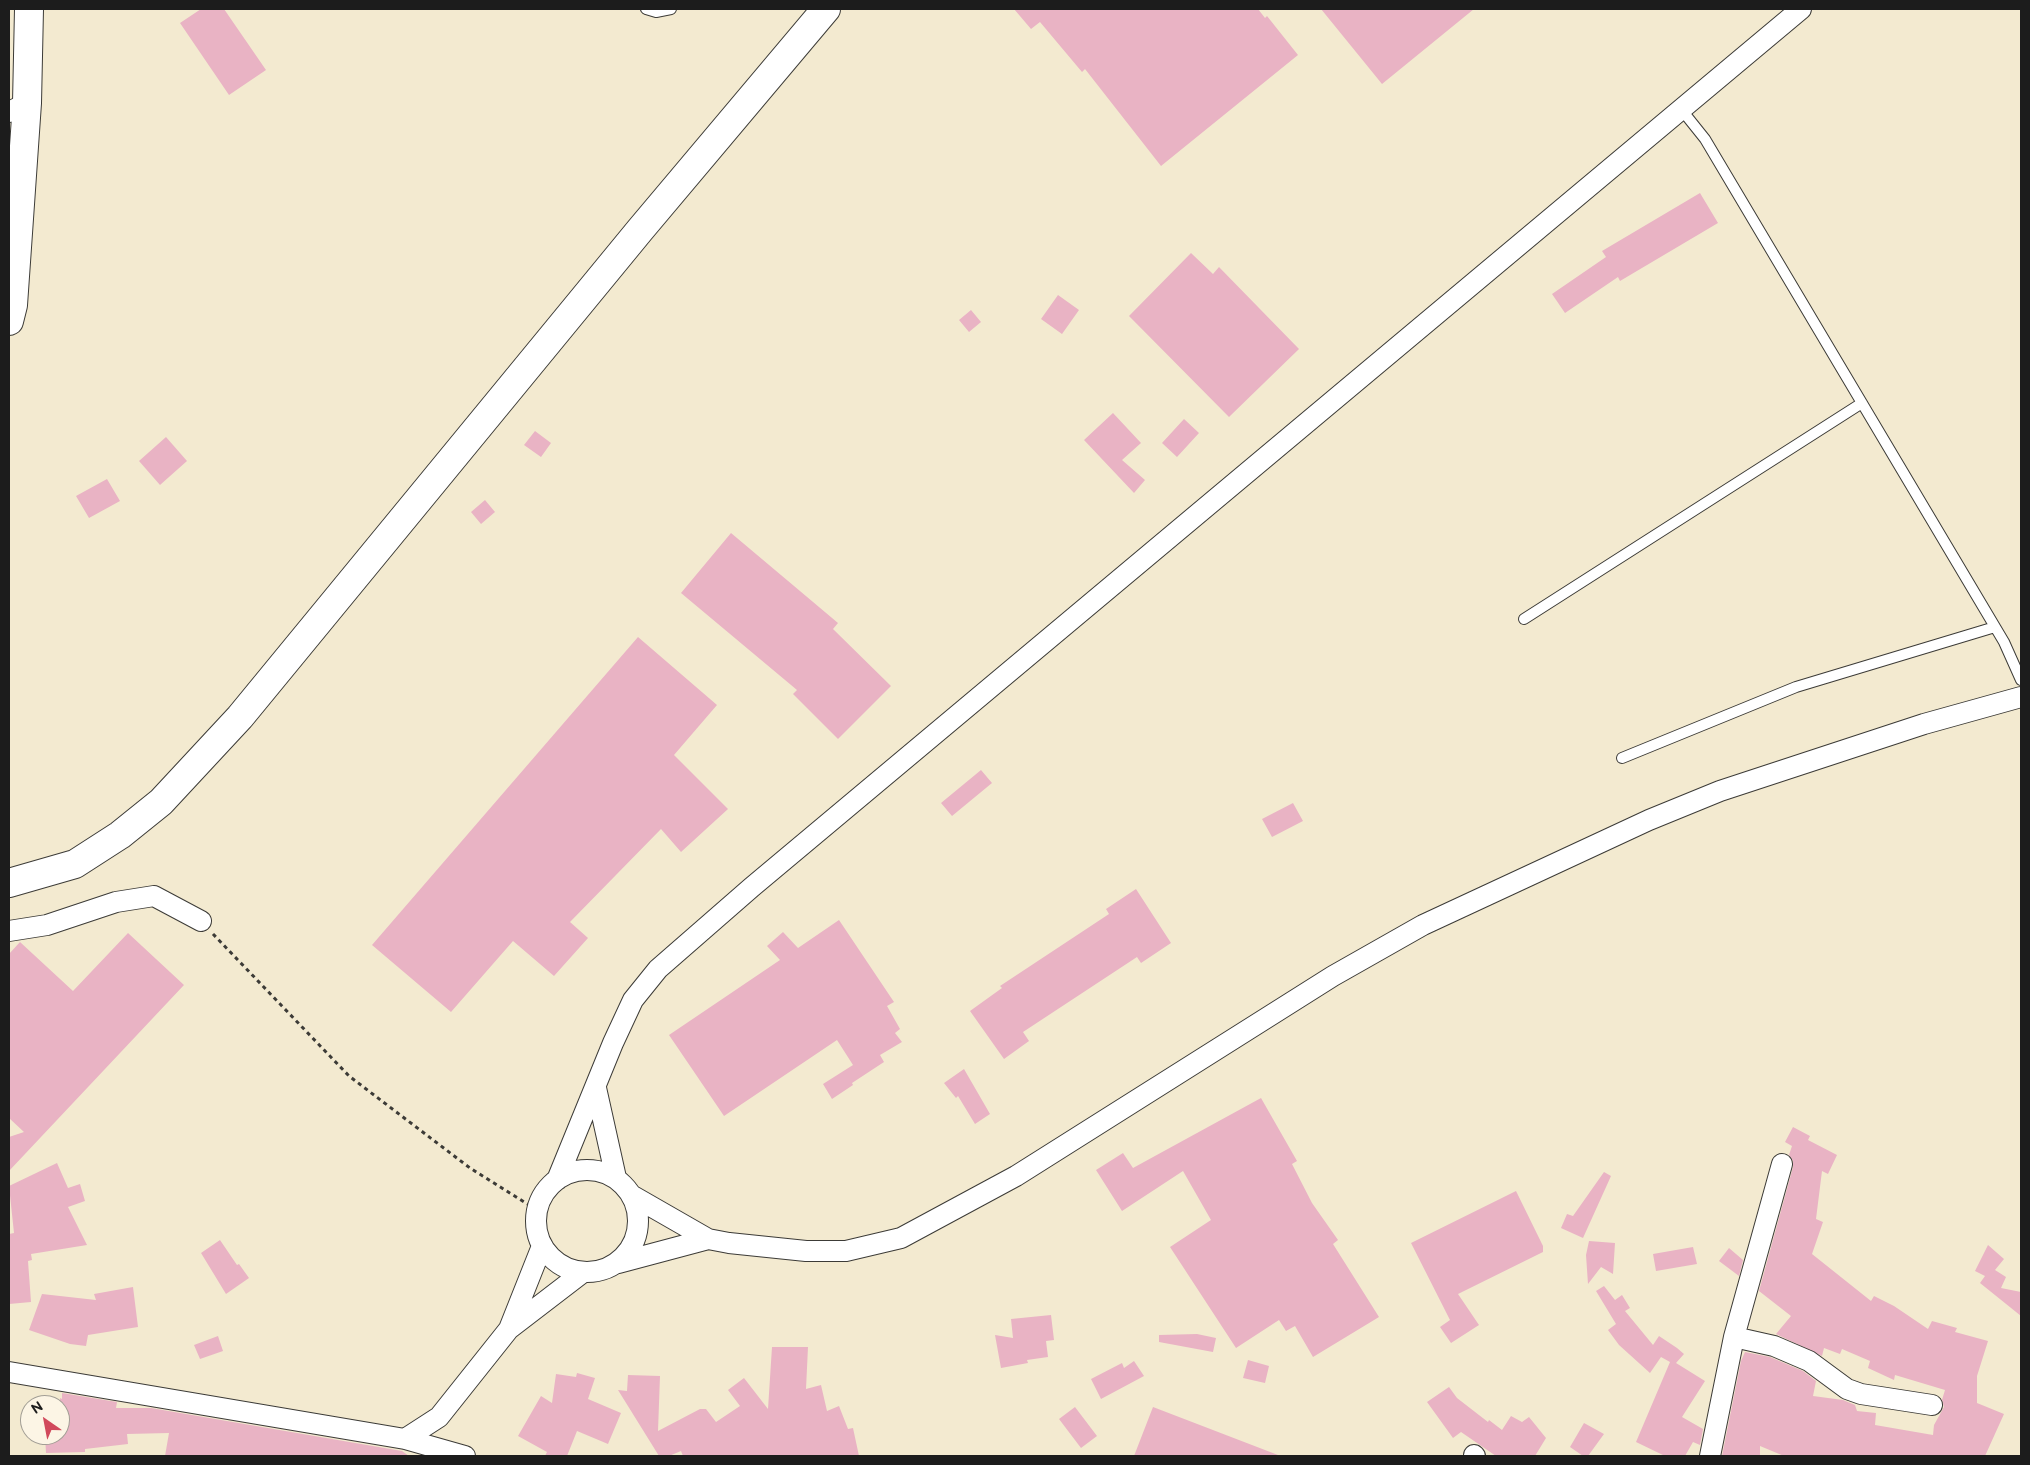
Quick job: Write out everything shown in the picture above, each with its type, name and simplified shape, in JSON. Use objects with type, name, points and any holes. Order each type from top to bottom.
[{"type":"main road","points":[[9,321],[13,305],[18,108],[29,9]]},
{"type":"main road","points":[[9,883],[75,864],[120,835],[161,802],[240,717],[640,230],[826,9]]},
{"type":"street","points":[[557,1180],[613,1043],[633,1000],[658,970],[760,880],[1800,9]]},
{"type":"street","points":[[582,1273],[559,1264],[542,1246],[537,1235],[537,1210],[548,1188],[568,1173],[592,1170],[616,1178],[633,1196],[708,1239],[764,1247],[846,1251],[901,1238],[1016,1176],[1333,976],[1423,925],[1650,820],[1720,791],[1924,724],[2021,697]]},
{"type":"street","points":[[9,931],[47,926],[116,902],[154,896],[201,921]]},
{"type":"street","points":[[596,1088],[616,1178]]},
{"type":"street","points":[[1710,1456],[1734,1337],[1782,1164]]},
{"type":"street","points":[[618,1263],[627,1254],[638,1232],[637,1208],[633,1196]]},
{"type":"street","points":[[405,1439],[439,1417],[509,1329],[582,1273],[607,1269],[618,1263],[708,1239]]},
{"type":"street","points":[[509,1329],[542,1246]]},
{"type":"street","points":[[1734,1337],[1774,1346],[1809,1361],[1847,1389],[1860,1394],[1932,1405]]},
{"type":"street","points":[[9,1372],[405,1439],[464,1456]]},
{"type":"lane","points":[[646,9],[656,12],[670,9]]},
{"type":"lane","points":[[1681,108],[1705,138],[1995,627],[2021,680]]},
{"type":"lane","points":[[1524,619],[1862,403]]},
{"type":"lane","points":[[1622,758],[1796,687],[1995,627]]},
{"type":"path","points":[[201,921],[349,1076],[470,1168],[537,1210]]},
{"type":"building","points":[[201,9],[224,9],[266,70],[229,95],[180,23]]},
{"type":"building","points":[[1014,9],[1258,9],[1265,18],[1267,16],[1298,55],[1161,166],[1085,69],[1082,72],[1040,22],[1031,29]]},
{"type":"building","points":[[1321,9],[1474,9],[1382,84]]},
{"type":"building","points":[[1700,193],[1718,223],[1620,281],[1618,277],[1565,313],[1552,294],[1606,257],[1602,251]]},
{"type":"building","points":[[1191,253],[1213,274],[1219,267],[1299,349],[1229,417],[1129,316]]},
{"type":"building","points":[[1058,295],[1079,310],[1062,334],[1041,319]]},
{"type":"building","points":[[971,310],[981,322],[969,332],[959,320]]},
{"type":"building","points":[[1113,413],[1141,443],[1122,460],[1145,480],[1134,493],[1084,440]]},
{"type":"building","points":[[1184,419],[1199,433],[1177,457],[1162,443]]},
{"type":"building","points":[[535,431],[551,443],[541,457],[524,445]]},
{"type":"building","points":[[166,437],[187,461],[160,485],[139,461]]},
{"type":"building","points":[[107,479],[120,501],[89,518],[76,496]]},
{"type":"building","points":[[485,500],[495,512],[481,524],[471,512]]},
{"type":"building","points":[[731,533],[838,623],[833,629],[891,686],[838,739],[793,694],[797,690],[681,593]]},
{"type":"building","points":[[638,637],[717,705],[674,755],[728,809],[681,852],[661,829],[570,922],[588,938],[554,976],[513,941],[451,1012],[372,945]]},
{"type":"building","points":[[981,770],[992,783],[952,816],[941,803]]},
{"type":"building","points":[[1293,803],[1303,821],[1272,837],[1262,819]]},
{"type":"building","points":[[1136,889],[1171,943],[1141,963],[1137,957],[1023,1032],[1029,1041],[1004,1059],[970,1011],[1002,988],[1000,986],[1109,914],[1106,909]]},
{"type":"building","points":[[839,920],[894,1002],[887,1006],[900,1029],[895,1033],[902,1042],[880,1055],[884,1062],[832,1099],[823,1084],[853,1065],[837,1040],[724,1116],[669,1035],[780,960],[767,946],[783,932],[798,948]]},
{"type":"building","points":[[128,933],[184,985],[9,1171],[9,1137],[24,1132],[9,1118],[9,954],[20,942],[73,991]]},
{"type":"building","points":[[964,1069],[990,1114],[975,1124],[958,1096],[956,1098],[944,1083]]},
{"type":"building","points":[[1261,1098],[1297,1161],[1292,1164],[1312,1203],[1338,1240],[1333,1244],[1379,1317],[1313,1357],[1295,1326],[1286,1331],[1279,1320],[1236,1348],[1170,1247],[1211,1220],[1183,1171],[1122,1211],[1096,1170],[1123,1153],[1133,1168]]},
{"type":"building","points":[[1793,1127],[1810,1136],[1808,1140],[1837,1155],[1828,1174],[1822,1171],[1816,1219],[1823,1222],[1812,1254],[1871,1301],[1874,1296],[1894,1306],[1928,1329],[1932,1321],[1957,1328],[1955,1332],[1988,1341],[1977,1376],[1977,1403],[2004,1414],[1985,1456],[1784,1456],[1760,1446],[1760,1456],[1722,1456],[1741,1361],[1745,1352],[1770,1357],[1803,1371],[1816,1381],[1813,1396],[1843,1400],[1855,1405],[1857,1411],[1876,1413],[1875,1425],[1933,1435],[1934,1425],[1944,1407],[1942,1400],[1945,1390],[1895,1375],[1894,1380],[1868,1368],[1870,1361],[1842,1349],[1840,1354],[1824,1348],[1822,1356],[1776,1334],[1791,1316],[1759,1291],[1793,1167],[1793,1161],[1789,1155],[1792,1146],[1785,1142]]},
{"type":"building","points":[[57,1163],[68,1188],[80,1184],[85,1201],[68,1207],[87,1245],[31,1254],[32,1260],[28,1261],[31,1302],[9,1304],[9,1234],[14,1233],[9,1186]]},
{"type":"building","points":[[1604,1172],[1611,1176],[1583,1238],[1561,1228],[1567,1214],[1573,1216]]},
{"type":"building","points":[[1516,1191],[1543,1246],[1543,1252],[1458,1294],[1479,1325],[1451,1343],[1440,1327],[1450,1320],[1411,1243]]},
{"type":"building","points":[[220,1240],[237,1265],[239,1264],[249,1278],[226,1294],[201,1253]]},
{"type":"building","points":[[1589,1241],[1615,1243],[1613,1274],[1601,1267],[1588,1284],[1586,1255]]},
{"type":"building","points":[[1988,1245],[2004,1259],[1995,1270],[2006,1277],[2001,1288],[2021,1292],[2021,1316],[1980,1283],[1985,1276],[1975,1271]]},
{"type":"building","points":[[1693,1247],[1697,1264],[1656,1271],[1653,1254]]},
{"type":"building","points":[[1729,1248],[1743,1260],[1739,1276],[1719,1261]]},
{"type":"building","points":[[1604,1286],[1615,1300],[1622,1295],[1630,1308],[1625,1311],[1653,1345],[1659,1336],[1677,1348],[1684,1354],[1676,1363],[1705,1381],[1682,1417],[1703,1429],[1700,1445],[1693,1442],[1685,1456],[1665,1456],[1636,1442],[1670,1362],[1661,1357],[1650,1373],[1619,1345],[1608,1330],[1616,1324],[1596,1291]]},
{"type":"building","points":[[133,1287],[138,1327],[88,1335],[86,1346],[70,1344],[29,1330],[42,1294],[96,1300],[94,1294]]},
{"type":"building","points":[[1051,1315],[1054,1340],[1046,1341],[1048,1357],[1027,1360],[1028,1363],[1001,1368],[995,1335],[1013,1338],[1011,1319]]},
{"type":"building","points":[[1197,1334],[1216,1338],[1213,1352],[1159,1342],[1159,1335]]},
{"type":"building","points":[[218,1336],[223,1351],[200,1359],[194,1345]]},
{"type":"building","points":[[772,1347],[808,1347],[806,1389],[821,1385],[827,1411],[839,1406],[848,1429],[853,1428],[859,1456],[683,1456],[681,1451],[669,1456],[659,1456],[618,1390],[627,1391],[628,1375],[660,1376],[658,1431],[700,1409],[706,1409],[716,1422],[740,1406],[728,1390],[744,1378],[768,1409]]},
{"type":"building","points":[[1248,1360],[1269,1366],[1265,1383],[1243,1378]]},
{"type":"building","points":[[1134,1361],[1144,1376],[1101,1399],[1091,1379],[1122,1363],[1124,1368]]},
{"type":"building","points":[[577,1373],[595,1378],[588,1399],[621,1413],[608,1444],[577,1431],[567,1456],[545,1456],[547,1452],[518,1436],[541,1396],[552,1403],[556,1374],[576,1377]]},
{"type":"building","points":[[1449,1387],[1457,1398],[1488,1422],[1489,1420],[1502,1430],[1511,1416],[1522,1422],[1529,1417],[1546,1438],[1535,1456],[1496,1456],[1461,1432],[1453,1438],[1427,1402]]},
{"type":"building","points":[[62,1393],[117,1402],[116,1408],[151,1408],[402,1451],[409,1456],[165,1456],[169,1433],[127,1434],[128,1444],[85,1449],[85,1452],[46,1453],[46,1445],[70,1445],[70,1395],[62,1395]]},
{"type":"building","points":[[1075,1407],[1097,1436],[1081,1448],[1059,1419]]},
{"type":"building","points":[[1153,1407],[1278,1455],[1278,1456],[1134,1456]]},
{"type":"building","points":[[1584,1423],[1604,1434],[1588,1456],[1583,1456],[1570,1447]]}]
